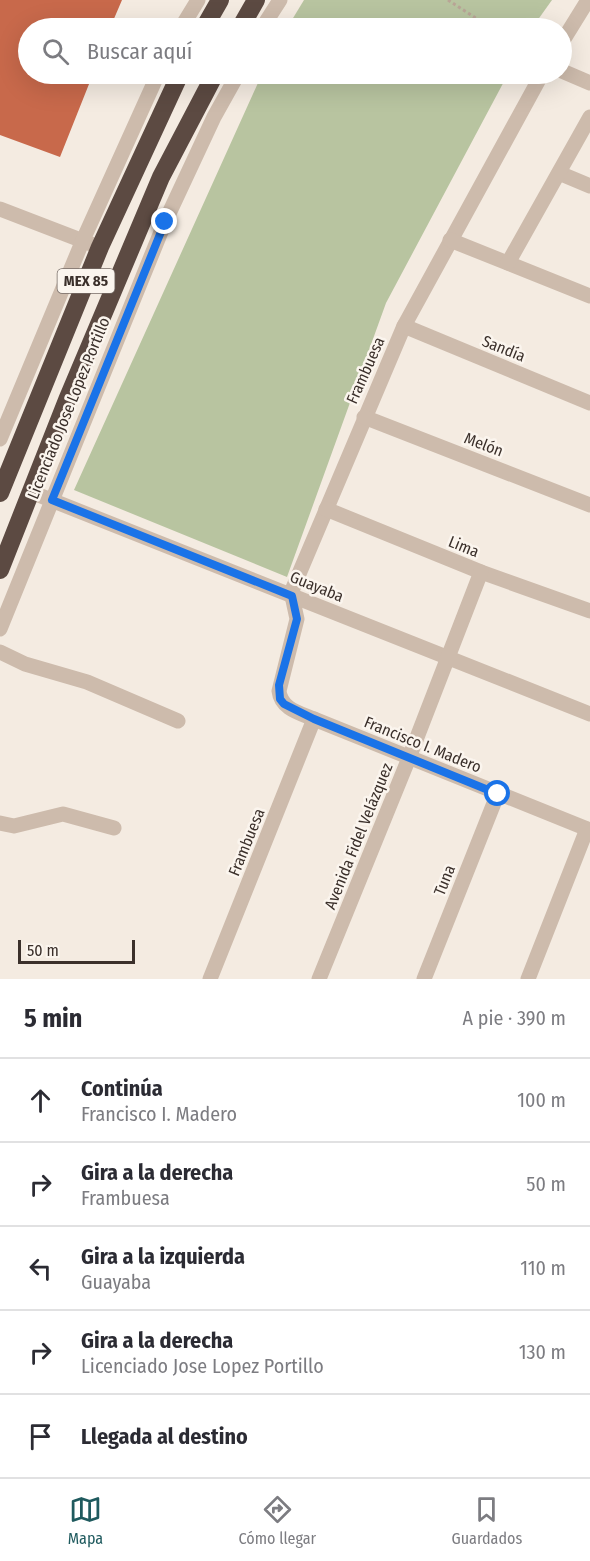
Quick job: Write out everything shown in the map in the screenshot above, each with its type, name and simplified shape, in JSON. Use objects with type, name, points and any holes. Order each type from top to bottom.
[{"type":"highway","points":[[210,18],[220,0]]},
{"type":"highway","points":[[246,18],[256,0]]},
{"type":"highway","name":"Licenciado Jose Lopez Portillo","points":[[0,493],[91,244],[175,84]]},
{"type":"highway","name":"Licenciado Jose Lopez Portillo","points":[[0,570],[67,400],[161,177],[210,84]]},
{"type":"street","points":[[187,18],[198,0]]},
{"type":"street","points":[[268,18],[280,0]]},
{"type":"street","points":[[572,25],[588,0]]},
{"type":"street","points":[[572,76],[590,83]]},
{"type":"street","name":"Licenciado Jose Lopez Portillo","points":[[0,439],[6,406],[91,244],[154,84]]},
{"type":"street","name":"Licenciado Jose Lopez Portillo","points":[[0,629],[165,222],[214,117],[232,84]]},
{"type":"street","name":"Frambuesa","points":[[280,699],[279,685],[297,619],[292,596],[293,588],[364,417],[404,326],[536,84]]},
{"type":"street","points":[[508,263],[590,117]]},
{"type":"street","points":[[559,173],[590,186]]},
{"type":"street","points":[[0,210],[91,244]]},
{"type":"street","points":[[450,240],[590,296]]},
{"type":"street","name":"Sandía","points":[[404,326],[590,403]]},
{"type":"street","points":[[6,406],[30,416]]},
{"type":"street","name":"Melón","points":[[364,417],[590,505]]},
{"type":"street","name":"Guayaba","points":[[31,492],[590,714]]},
{"type":"street","name":"Lima","points":[[326,509],[481,572],[590,611]]},
{"type":"street","name":"Avenida Fidel Velázquez","points":[[319,979],[409,758],[481,572]]},
{"type":"street","points":[[0,652],[25,664],[87,682],[178,721]]},
{"type":"street","name":"Francisco I. Madero","points":[[280,699],[290,708],[314,719],[588,830]]},
{"type":"street","name":"Frambuesa","points":[[210,979],[314,719]]},
{"type":"street","name":"Tuna","points":[[424,979],[498,794]]},
{"type":"street","points":[[0,823],[14,826],[63,814],[114,828]]},
{"type":"street","points":[[528,979],[588,830]]},
{"type":"path","points":[[448,0],[476,18]]},
{"type":"green space","points":[[304,0],[552,0],[539,18],[293,18]]},
{"type":"green space","points":[[257,84],[503,84],[386,303],[287,577],[74,490]]},
{"type":"building","points":[[0,0],[122,0],[114,18],[18,18],[18,84],[89,84],[60,157],[0,135]]},
{"type":"route","points":[[165,222],[52,500],[292,596],[297,619],[279,685],[280,699],[284,704],[314,719],[498,794]]}]
